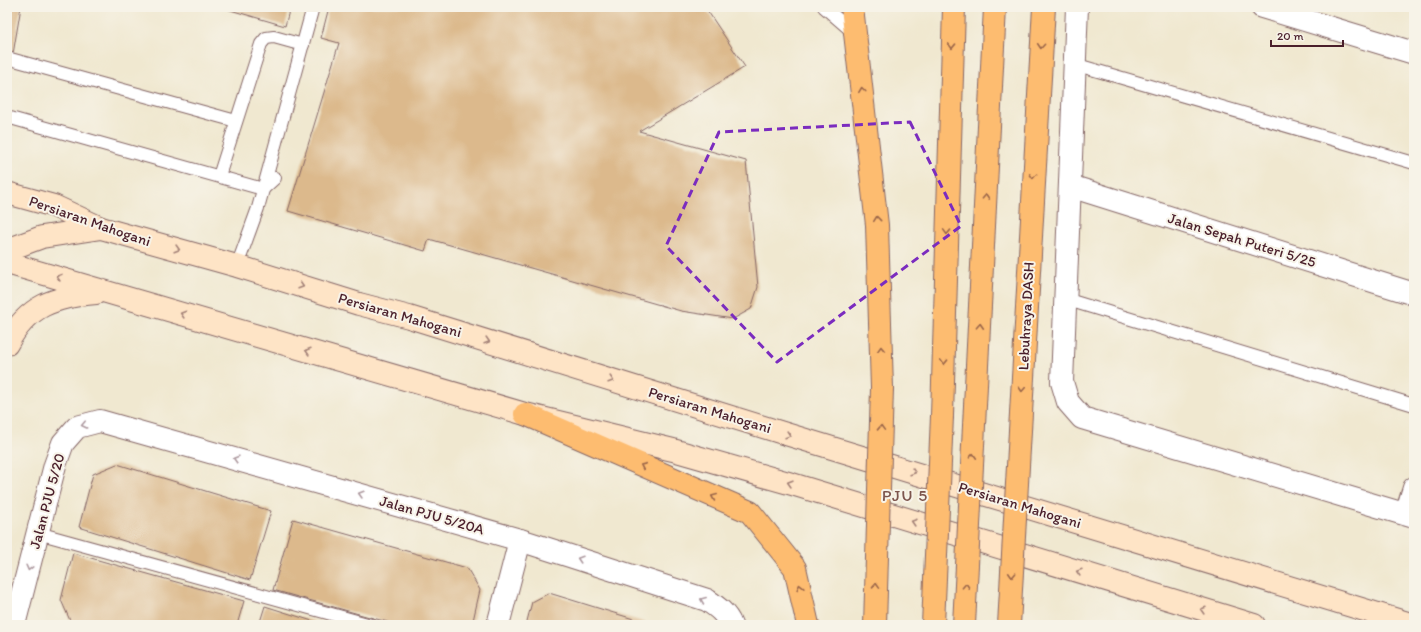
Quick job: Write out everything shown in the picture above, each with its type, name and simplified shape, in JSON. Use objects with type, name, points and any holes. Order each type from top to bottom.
[{"type":"highway","points":[[852,7],[877,225],[882,388],[875,625]]},
{"type":"highway","points":[[933,625],[942,416],[954,7]]},
{"type":"highway","points":[[964,625],[995,7]]},
{"type":"highway","name":"Lebuhraya DASH","points":[[1009,625],[1044,7]]},
{"type":"highway","points":[[525,414],[678,482],[750,512],[795,568],[808,625]]},
{"type":"main road","name":"Persiaran Mahogani","points":[[7,194],[54,206],[101,228],[237,266],[358,304],[409,317],[778,432],[1414,625]]},
{"type":"main road","points":[[7,250],[42,237],[101,228]]},
{"type":"main road","points":[[7,263],[525,414],[673,450],[792,484],[1254,625]]},
{"type":"main road","points":[[7,344],[17,326],[39,307],[67,295],[109,292]]},
{"type":"street","points":[[1077,7],[1062,382],[1068,402],[1082,418],[1410,515],[1414,488]]},
{"type":"street","points":[[1262,7],[1414,53]]},
{"type":"street","name":"Jalan Sepah Puteri 5/25","points":[[1070,186],[1414,294]]},
{"type":"street","name":"Jalan PJU 5/20","points":[[14,625],[55,465],[63,443],[77,427],[100,421],[122,426]]},
{"type":"street","name":"Jalan PJU 5/20A","points":[[122,426],[520,540],[707,600],[728,618],[731,625]]},
{"type":"street","points":[[498,625],[520,540]]},
{"type":"lane","points":[[237,266],[263,189],[314,7]]},
{"type":"lane","points":[[824,7],[855,34]]},
{"type":"lane","points":[[220,176],[261,44],[266,38],[274,37],[303,45]]},
{"type":"lane","points":[[7,58],[236,121]]},
{"type":"lane","points":[[1074,64],[1414,163]]},
{"type":"lane","points":[[7,116],[263,189]]},
{"type":"lane","points":[[263,189],[275,178]]},
{"type":"lane","points":[[1065,299],[1414,405]]},
{"type":"lane","points":[[38,533],[371,625]]},
{"type":"highlighted area","points":[[910,122],[961,226],[777,362],[666,246],[719,132]]},
{"type":"building","points":[[7,7],[21,7],[13,54],[7,53]]},
{"type":"building","points":[[220,7],[290,7],[285,26]]},
{"type":"building","points":[[329,7],[705,7],[745,67],[639,131],[746,161],[758,287],[751,309],[733,319],[681,311],[429,239],[425,251],[288,211],[339,43],[321,38]]},
{"type":"building","points":[[117,464],[271,511],[250,580],[79,527],[93,474]]},
{"type":"building","points":[[293,519],[467,568],[480,590],[472,625],[398,625],[273,590]]},
{"type":"building","points":[[73,553],[244,601],[237,625],[72,625],[61,600]]},
{"type":"building","points":[[549,593],[653,625],[526,625],[532,602]]},
{"type":"building","points":[[265,606],[325,625],[259,625]]},
{"type":"district","name":"PJU 5","points":[[905,495]]}]
